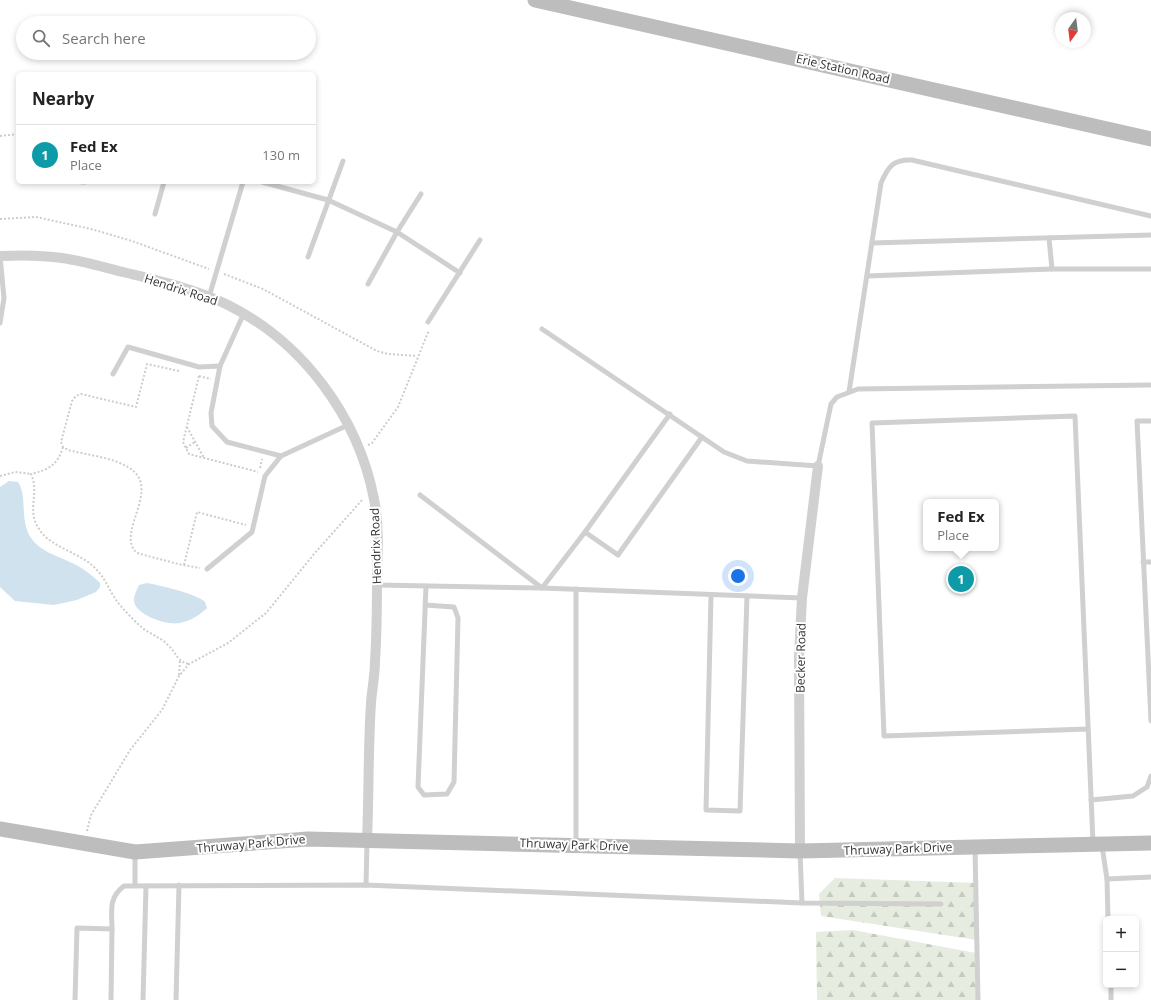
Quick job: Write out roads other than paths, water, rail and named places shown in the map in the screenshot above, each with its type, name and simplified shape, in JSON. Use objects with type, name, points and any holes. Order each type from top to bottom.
[{"type":"main road","name":"Erie Station Road","points":[[535,0],[1151,139]]},
{"type":"main road","name":"Thruway Park Drive","points":[[0,829],[134,852],[308,839],[800,851],[1151,843]]},
{"type":"street","name":"Hendrix Road","points":[[0,256],[32,255],[63,258],[183,288],[244,313],[301,358],[319,379],[348,425],[359,449],[372,493],[377,524],[375,662],[371,702],[367,840]]},
{"type":"street","name":"Becker Road","points":[[800,851],[799,657],[802,598],[818,466]]},
{"type":"lane","points":[[849,392],[881,184],[890,166],[895,162],[904,160],[1115,206],[1151,216]]},
{"type":"lane","points":[[308,257],[343,161]]},
{"type":"lane","points":[[155,214],[163,184]]},
{"type":"lane","points":[[209,298],[242,184]]},
{"type":"lane","points":[[269,184],[328,200],[397,232],[460,273]]},
{"type":"lane","points":[[368,284],[397,232],[421,194]]},
{"type":"lane","points":[[872,243],[1151,235]]},
{"type":"lane","points":[[1049,238],[1052,269]]},
{"type":"lane","points":[[428,322],[480,240]]},
{"type":"lane","points":[[0,256],[4,298],[0,323]]},
{"type":"lane","points":[[867,276],[1052,269],[1151,269]]},
{"type":"lane","points":[[244,313],[220,366],[211,413],[212,426],[227,442],[281,456]]},
{"type":"lane","points":[[542,330],[670,414],[724,452],[747,461],[818,466],[830,404],[837,397],[858,389],[1151,385]]},
{"type":"lane","points":[[113,374],[128,347],[200,367],[220,366]]},
{"type":"lane","points":[[542,588],[585,532],[670,414]]},
{"type":"lane","points":[[1087,729],[884,736],[872,423],[1075,416],[1091,800],[1097,844],[1107,879],[1108,916]]},
{"type":"lane","points":[[1151,421],[1136,421],[1151,721]]},
{"type":"lane","points":[[206,569],[252,532],[265,476],[281,456],[348,425]]},
{"type":"lane","points":[[585,532],[618,554],[702,437]]},
{"type":"lane","points":[[420,495],[542,588]]},
{"type":"lane","points":[[1143,562],[1151,562]]},
{"type":"lane","points":[[377,585],[576,589],[802,598]]},
{"type":"lane","points":[[425,605],[454,607],[458,618],[454,782],[447,794],[424,795],[418,787],[425,605],[426,586]]},
{"type":"lane","points":[[576,589],[576,845]]},
{"type":"lane","points":[[711,595],[706,810],[740,811],[747,596]]},
{"type":"lane","points":[[1091,800],[1133,796],[1147,787],[1151,776]]},
{"type":"lane","points":[[366,885],[367,840]]},
{"type":"lane","points":[[974,847],[978,1000]]},
{"type":"lane","points":[[800,851],[802,903]]},
{"type":"lane","points":[[134,852],[135,885]]},
{"type":"lane","points":[[1107,879],[1151,877]]},
{"type":"lane","points":[[176,1000],[179,885]]},
{"type":"lane","points":[[111,1000],[112,901],[116,892],[124,886],[366,885],[802,903],[941,904]]},
{"type":"lane","points":[[143,1000],[146,886]]},
{"type":"lane","points":[[75,1000],[77,928],[112,929]]},
{"type":"lane","points":[[1111,988],[1111,1000]]},
{"type":"water","points":[[9,481],[18,482],[21,488],[23,495],[25,524],[31,538],[42,548],[77,565],[92,576],[100,583],[100,587],[96,592],[77,600],[54,605],[15,601],[0,587],[0,487]]},
{"type":"water","points":[[147,583],[178,590],[195,596],[205,602],[207,608],[195,617],[180,623],[168,623],[152,618],[145,615],[135,605],[134,600],[139,585]]},
{"type":"place","name":"Fed Ex","points":[[961,579]]}]
